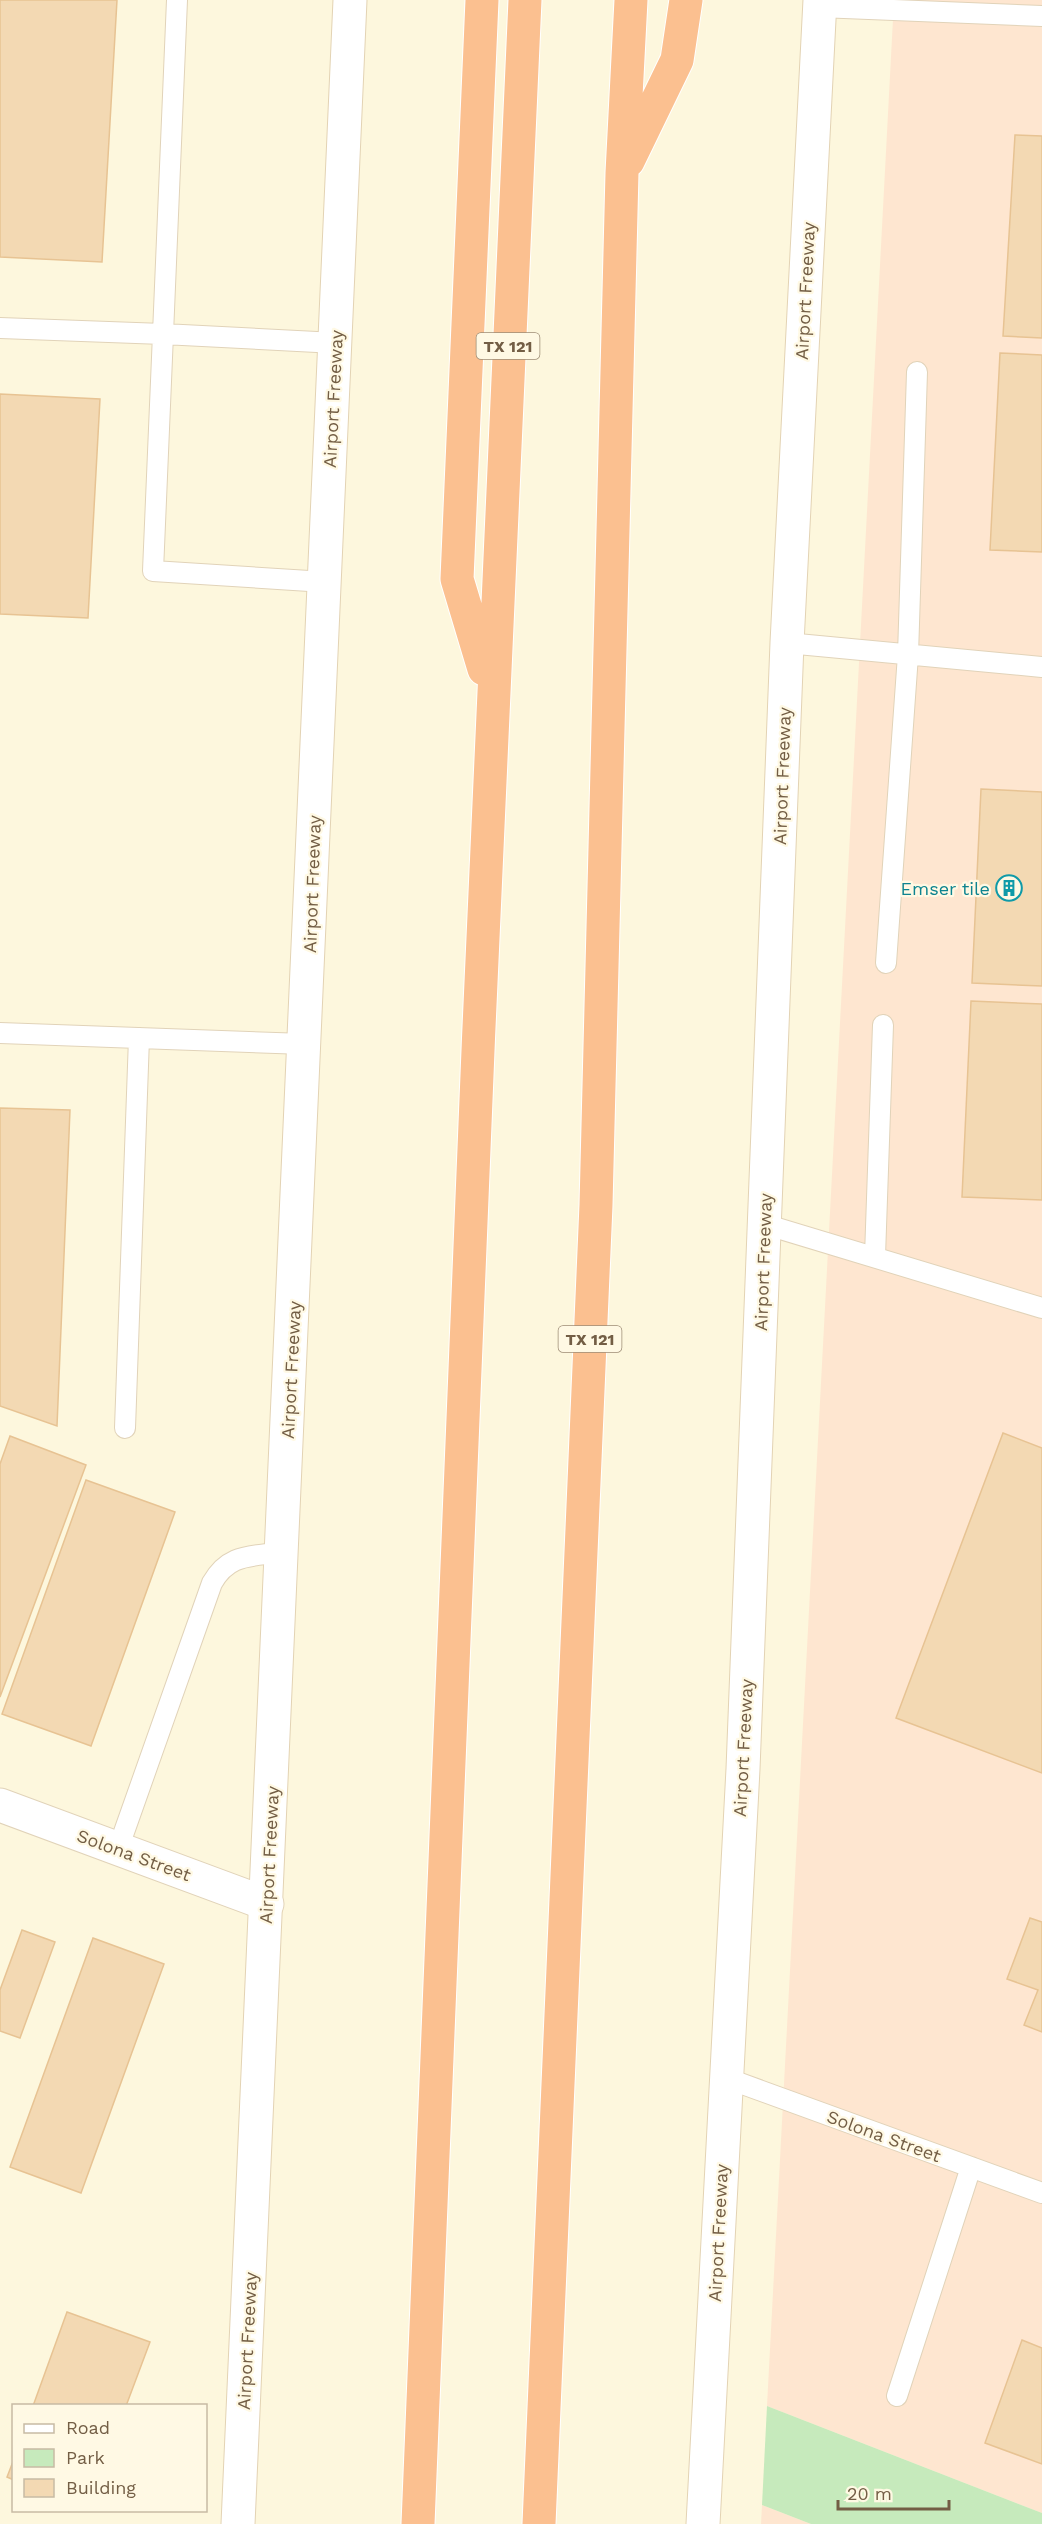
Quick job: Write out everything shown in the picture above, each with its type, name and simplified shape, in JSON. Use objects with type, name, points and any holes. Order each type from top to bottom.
[{"type":"highway","points":[[482,0],[458,579],[491,692]]},
{"type":"highway","name":"TX 121","points":[[418,2524],[474,1186],[491,692],[525,0]]},
{"type":"highway","name":"TX 121","points":[[541,2518],[596,1205],[622,173],[631,0]]},
{"type":"highway","points":[[622,173],[677,60],[687,0]]},
{"type":"main road","name":"Airport Freeway","points":[[238,2524],[350,0]]},
{"type":"main road","name":"Airport Freeway","points":[[703,2524],[743,1769],[787,643],[819,3]]},
{"type":"main road","name":"Solona Street","points":[[0,1805],[267,1904]]},
{"type":"lane","points":[[177,0],[153,571],[325,582]]},
{"type":"lane","points":[[819,3],[904,5],[1042,16]]},
{"type":"lane","points":[[0,328],[336,343]]},
{"type":"lane","points":[[886,963],[908,655],[917,372]]},
{"type":"lane","points":[[787,643],[1042,667]]},
{"type":"lane","points":[[875,1256],[883,1025]]},
{"type":"lane","points":[[0,1033],[305,1044]]},
{"type":"lane","points":[[125,1428],[139,1038]]},
{"type":"lane","points":[[764,1224],[1042,1308]]},
{"type":"lane","points":[[118,1849],[212,1583],[221,1568],[235,1560],[282,1552]]},
{"type":"lane","name":"Solona Street","points":[[726,2078],[1042,2193]]},
{"type":"lane","points":[[897,2397],[971,2167]]},
{"type":"shaded area","points":[[894,0],[1042,0],[1042,2513],[767,2406]]},
{"type":"shaded area","points":[[762,2505],[811,2524],[761,2524]]},
{"type":"green space","points":[[767,2406],[1042,2513],[1042,2524],[811,2524],[762,2505]]},
{"type":"building","points":[[0,0],[117,0],[102,262],[0,257]]},
{"type":"building","points":[[1015,135],[1042,136],[1042,338],[1003,336]]},
{"type":"building","points":[[1000,353],[1042,355],[1042,552],[990,550]]},
{"type":"building","points":[[0,394],[100,399],[88,618],[0,614]]},
{"type":"building","name":"Emser tile","points":[[981,789],[1042,792],[1042,986],[972,983]]},
{"type":"building","points":[[971,1001],[1042,1004],[1042,1200],[962,1197]]},
{"type":"building","points":[[0,1108],[70,1110],[57,1426],[0,1406]]},
{"type":"building","points":[[1003,1433],[1042,1448],[1042,1773],[896,1718]]},
{"type":"building","points":[[10,1436],[86,1465],[0,1697],[0,1464]]},
{"type":"building","points":[[86,1480],[175,1512],[91,1746],[2,1714]]},
{"type":"building","points":[[1030,1918],[1042,1922],[1042,2032],[1024,2025],[1038,1990],[1007,1979]]},
{"type":"building","points":[[22,1930],[55,1942],[20,2038],[0,2031],[0,1990]]},
{"type":"building","points":[[93,1938],[164,1964],[81,2193],[10,2167]]},
{"type":"building","points":[[67,2312],[150,2342],[127,2404],[34,2404]]},
{"type":"building","points":[[1022,2340],[1042,2348],[1042,2464],[985,2443]]},
{"type":"building","points":[[12,2464],[12,2479],[7,2477]]},
{"type":"place","name":"Emser tile","points":[[1009,888]]}]
